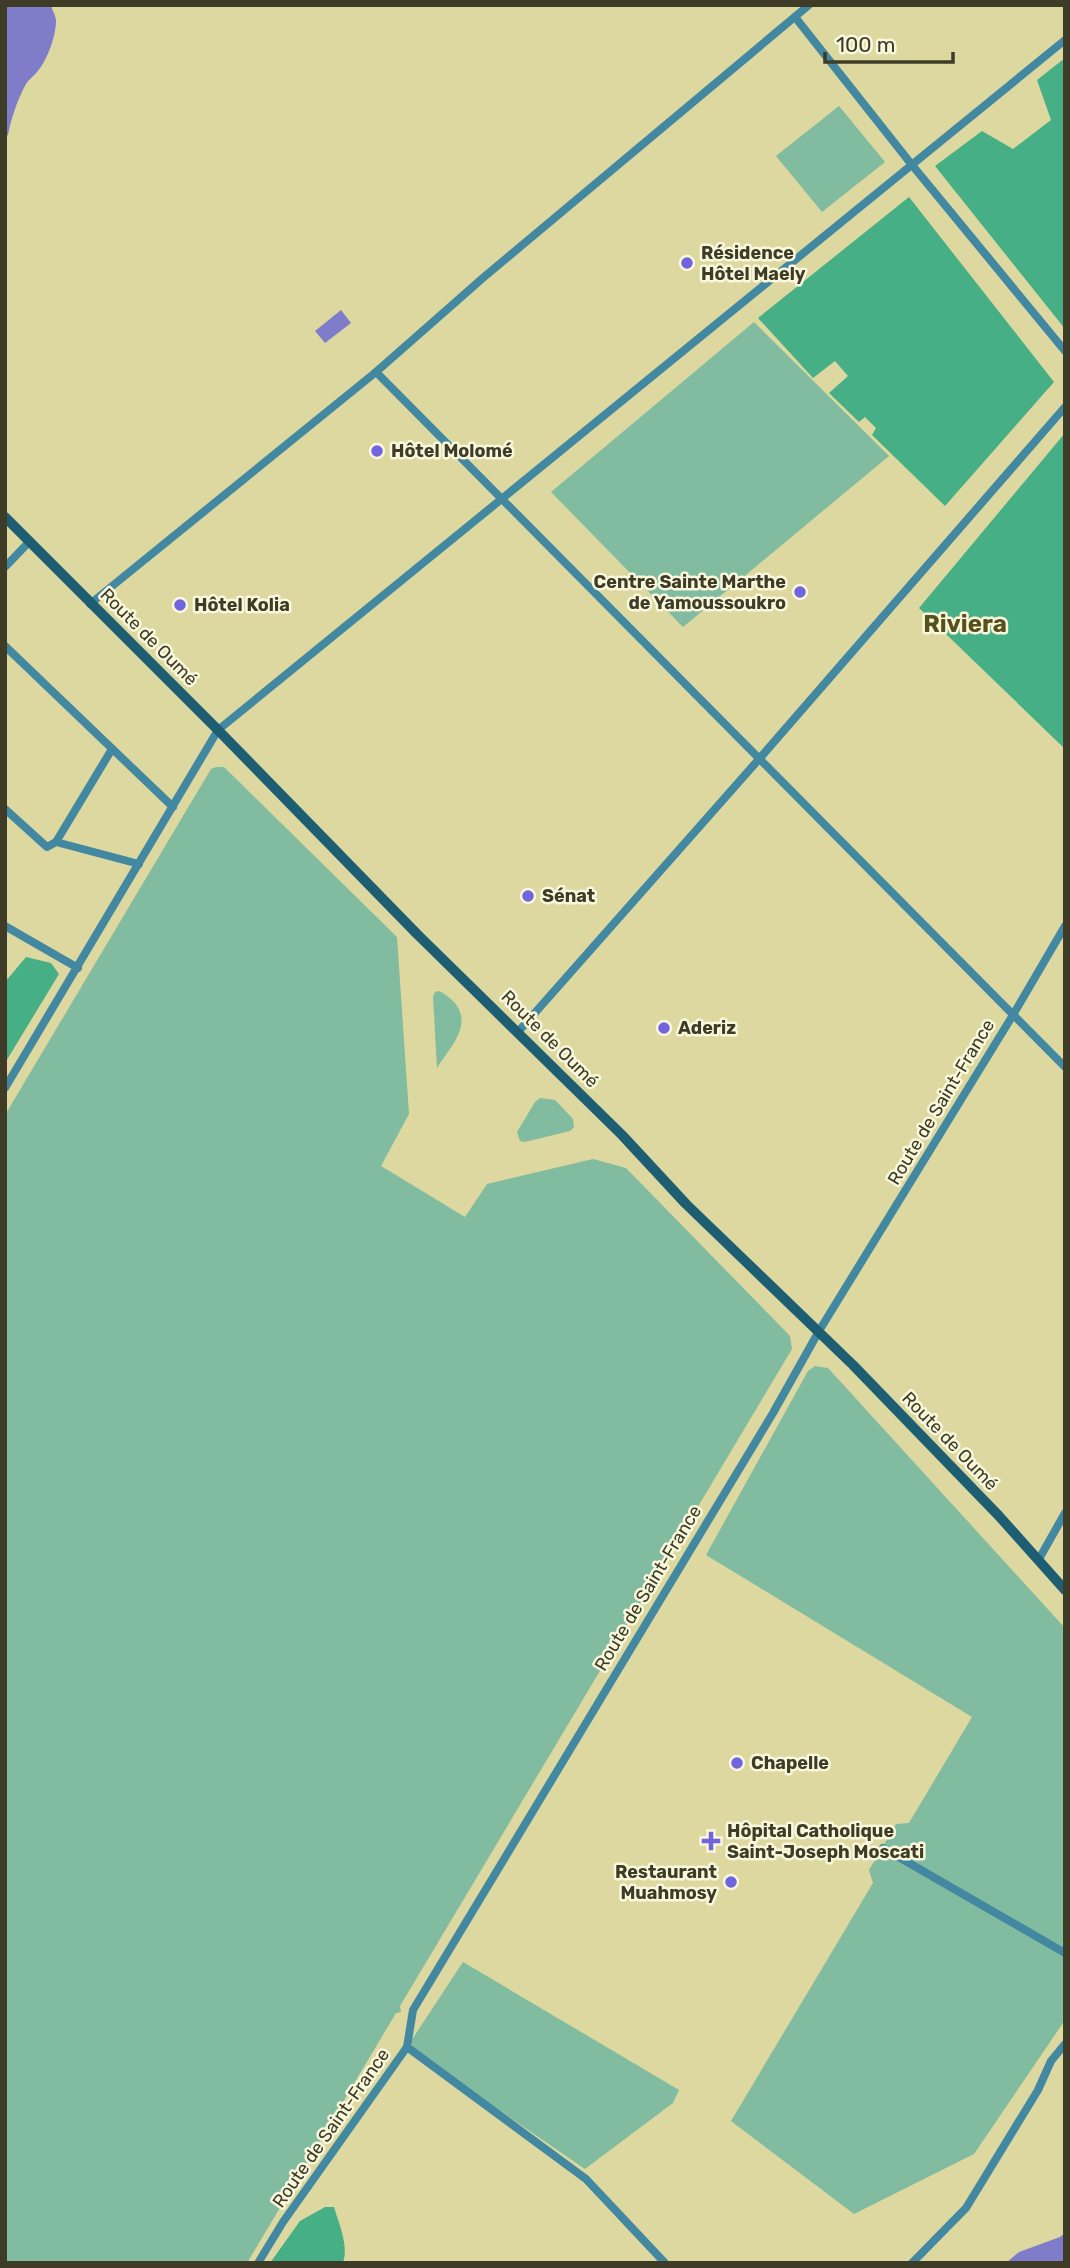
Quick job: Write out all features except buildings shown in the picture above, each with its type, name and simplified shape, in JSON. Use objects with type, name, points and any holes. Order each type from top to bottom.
[{"type":"main road","name":"Route de Oumé","points":[[5,517],[417,934],[622,1135],[686,1204],[819,1331],[1039,1559],[1065,1590]]},
{"type":"street","points":[[90,604],[376,372],[484,276],[809,5]]},
{"type":"street","points":[[795,17],[1065,351]]},
{"type":"street","points":[[5,1088],[218,730],[1065,40]]},
{"type":"street","points":[[376,372],[1065,1067]]},
{"type":"street","points":[[518,1032],[1065,407]]},
{"type":"street","points":[[5,567],[30,541]]},
{"type":"street","points":[[5,646],[173,807]]},
{"type":"street","points":[[5,809],[47,847],[56,842],[112,749]]},
{"type":"street","points":[[56,842],[139,864]]},
{"type":"street","points":[[5,926],[78,968]]},
{"type":"street","name":"Route de Saint-France","points":[[258,2263],[283,2222],[407,2047],[413,2010],[1065,926]]},
{"type":"street","points":[[1039,1559],[1065,1513]]},
{"type":"street","points":[[883,1848],[1065,1953]]},
{"type":"street","points":[[912,2263],[966,2208],[1038,2090],[1051,2061],[1065,2043]]},
{"type":"street","points":[[407,2047],[586,2179],[665,2263]]},
{"type":"green space","points":[[1065,58],[1065,329],[935,166],[982,131],[1013,149],[1051,120],[1037,80]]},
{"type":"green space","points":[[839,106],[885,162],[822,212],[776,156]]},
{"type":"green space","points":[[909,197],[1054,382],[945,506],[872,435],[876,428],[865,417],[859,422],[829,393],[848,376],[835,361],[813,378],[758,318]]},
{"type":"green space","points":[[754,322],[889,456],[683,627],[551,492]]},
{"type":"green space","points":[[1065,433],[1065,749],[919,608]]},
{"type":"green space","points":[[224,767],[397,937],[409,1114],[381,1166],[465,1217],[487,1184],[593,1159],[626,1168],[790,1336],[792,1349],[400,2006],[401,2012],[396,2013],[247,2263],[5,2263],[5,1115],[211,769]]},
{"type":"green space","points":[[26,957],[51,963],[59,974],[5,1063],[5,982]]},
{"type":"green space","points":[[439,991],[459,1009],[461,1026],[454,1043],[437,1068],[433,997],[435,992]]},
{"type":"green space","points":[[540,1098],[555,1100],[573,1119],[574,1127],[570,1131],[520,1141],[517,1132]]},
{"type":"green space","points":[[815,1366],[828,1368],[1065,1628],[1065,2020],[974,2154],[854,2214],[731,2121],[873,1883],[869,1870],[896,1824],[909,1823],[972,1717],[706,1555],[808,1371]]},
{"type":"green space","points":[[463,1962],[679,2090],[673,2103],[585,2169],[414,2052],[411,2041]]},
{"type":"green space","points":[[325,2207],[334,2207],[344,2242],[343,2263],[270,2263],[300,2221]]},
{"type":"shaded area","points":[[5,5],[51,5],[56,21],[47,55],[41,67],[27,82],[5,137]]},
{"type":"shaded area","points":[[341,310],[351,323],[325,343],[315,331]]},
{"type":"shaded area","points":[[1065,2233],[1065,2263],[1006,2263],[1019,2252]]},
{"type":"place","name":"Résidence Hôtel Maely","points":[[687,263]]},
{"type":"place","name":"Hôtel Molomé","points":[[377,451]]},
{"type":"place","name":"Centre Sainte Marthe de Yamoussoukro","points":[[800,592]]},
{"type":"place","name":"Hôtel Kolia","points":[[180,605]]},
{"type":"place","name":"Sénat","points":[[528,896]]},
{"type":"place","name":"Aderiz","points":[[664,1028]]},
{"type":"place","name":"Chapelle","points":[[737,1763]]},
{"type":"place","name":"Hôpital Catholique Saint-Joseph Moscati","points":[[711,1841]]},
{"type":"place","name":"Restaurant Muahmosy","points":[[731,1882]]},
{"type":"district","name":"Riviera","points":[[965,624]]}]
